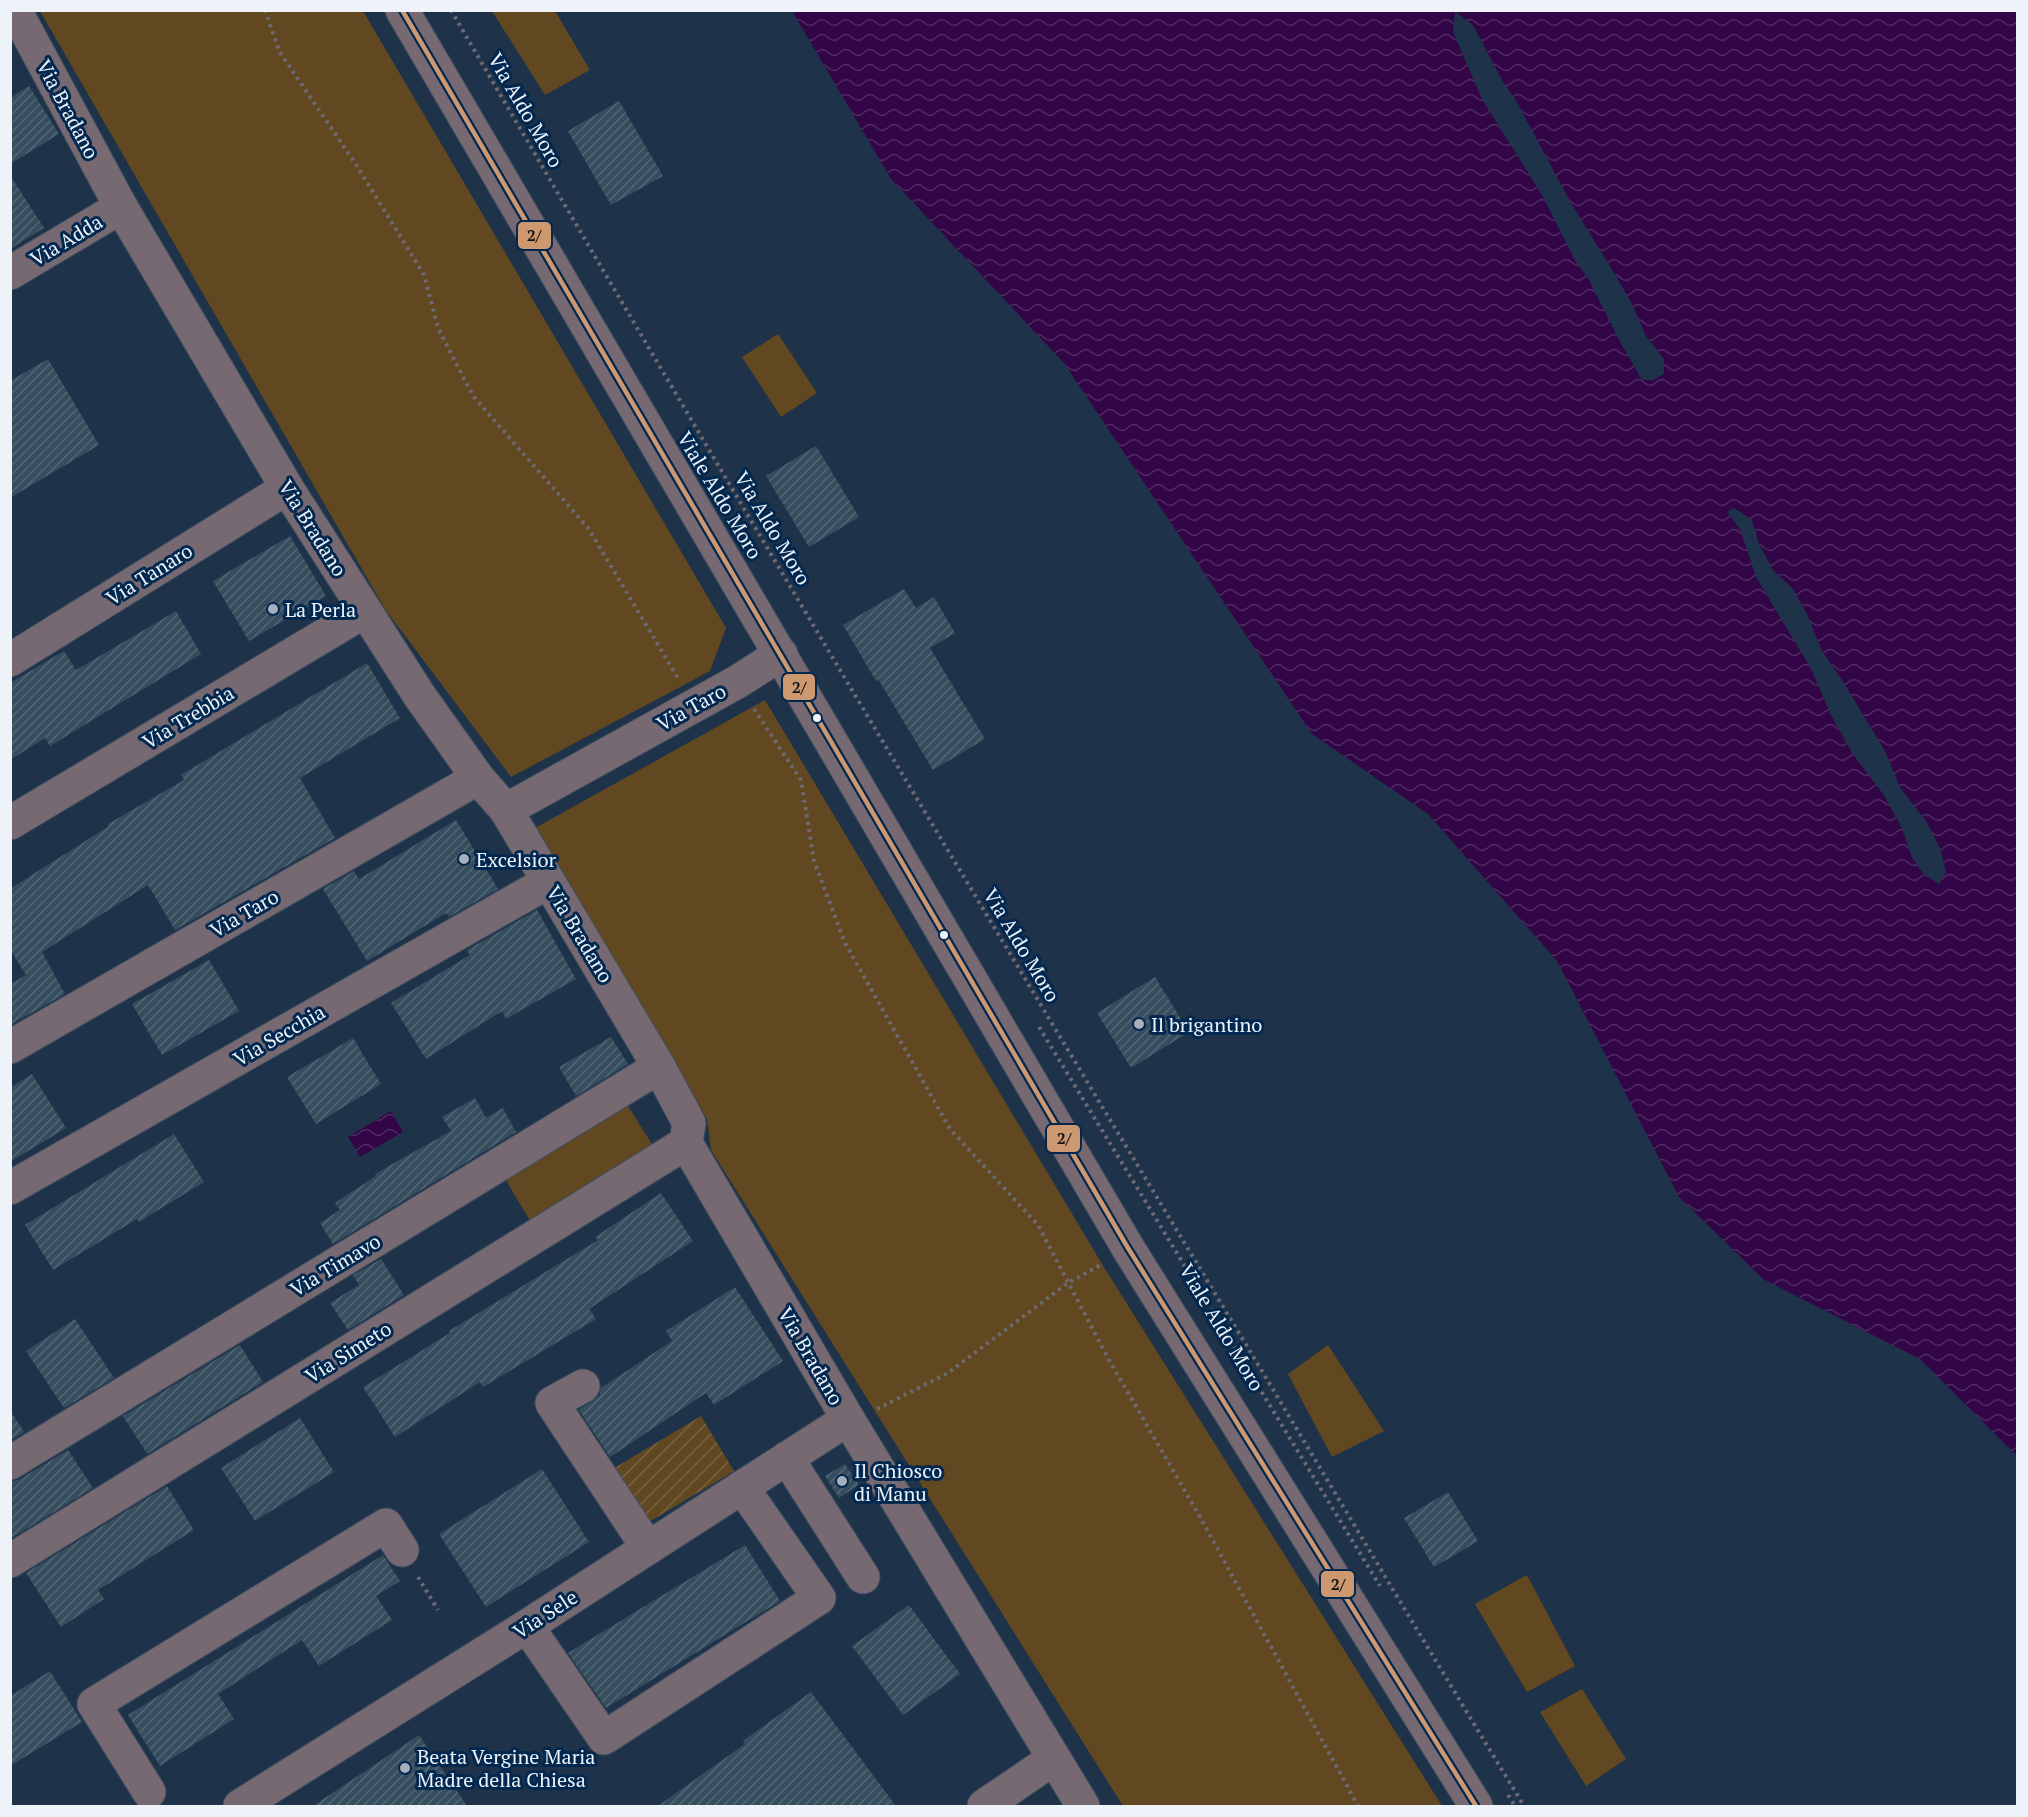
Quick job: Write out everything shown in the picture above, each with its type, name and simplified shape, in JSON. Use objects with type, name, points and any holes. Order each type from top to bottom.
[{"type":"street","name":"Via Bradano","points":[[15,10],[121,207],[288,488],[419,695],[478,778],[506,810],[659,1067],[689,1124],[686,1143],[848,1419],[1083,1806]]},
{"type":"street","name":"Viale Aldo Moro","points":[[402,10],[1128,1248],[1476,1806]]},
{"type":"street","name":"Via Adda","points":[[10,273],[121,207]]},
{"type":"street","name":"Via Tanaro","points":[[10,660],[288,488]]},
{"type":"street","name":"Via Trebbia","points":[[10,823],[365,611]]},
{"type":"street","name":"Via Taro","points":[[506,810],[737,682],[781,654]]},
{"type":"street","name":"Via Taro","points":[[10,1047],[478,778]]},
{"type":"street","name":"Via Secchia","points":[[10,1188],[548,882]]},
{"type":"street","name":"Via Timavo","points":[[10,1463],[659,1067]]},
{"type":"street","name":"Via Simeto","points":[[10,1561],[686,1143]]},
{"type":"street","points":[[583,1386],[552,1403],[648,1548]]},
{"type":"street","name":"Via Sele","points":[[240,1806],[527,1626],[848,1419]]},
{"type":"street","points":[[787,1458],[863,1577]]},
{"type":"street","points":[[527,1626],[604,1738],[819,1598],[742,1487]]},
{"type":"street","points":[[149,1792],[94,1704],[386,1525],[402,1551]]},
{"type":"street","points":[[984,1806],[1053,1759]]},
{"type":"path","points":[[265,10],[279,51],[357,166],[424,275],[438,328],[473,396],[588,528],[683,685]]},
{"type":"path","name":"Via Aldo Moro","points":[[451,10],[754,525],[1073,1059]]},
{"type":"path","points":[[752,706],[801,780],[814,861],[845,943],[950,1129],[1038,1225],[1109,1360],[1198,1515],[1358,1806]]},
{"type":"path","name":"Viale Aldo Moro","points":[[1038,1025],[1381,1588]]},
{"type":"path","name":"Viale Aldo Moro","points":[[1073,1059],[1524,1806]]},
{"type":"path","points":[[848,1419],[874,1410],[948,1373],[1068,1282],[1128,1248]]},
{"type":"path","points":[[402,1551],[438,1610]]},
{"type":"path","points":[[1503,1787],[1515,1806]]},
{"type":"shaded area","points":[[40,11],[363,11],[726,628],[710,671],[511,777],[385,609]]},
{"type":"shaded area","points":[[492,11],[555,11],[590,70],[545,95]]},
{"type":"shaded area","points":[[778,334],[817,393],[781,417],[742,357]]},
{"type":"shaded area","points":[[765,700],[1102,1264],[1442,1806],[1123,1806],[711,1150],[707,1119],[535,828]]},
{"type":"shaded area","points":[[623,1098],[655,1149],[532,1224],[501,1172]]},
{"type":"shaded area","points":[[1328,1345],[1384,1431],[1332,1457],[1288,1374]]},
{"type":"shaded area","points":[[701,1416],[734,1471],[644,1525],[611,1470]]},
{"type":"shaded area","points":[[1527,1575],[1575,1666],[1527,1692],[1475,1604]]},
{"type":"shaded area","points":[[1582,1689],[1626,1759],[1586,1786],[1540,1712]]},
{"type":"water","points":[[792,11],[2017,11],[2017,1456],[1920,1359],[1763,1279],[1679,1197],[1557,961],[1428,814],[1312,734],[1064,363],[891,179]]},
{"type":"water","points":[[391,1111],[403,1132],[360,1157],[348,1137]]},
{"type":"pier","points":[[1455,11],[1473,25],[1571,203],[1631,302],[1646,336],[1664,359],[1664,374],[1653,380],[1642,380],[1588,278],[1576,262],[1542,195],[1482,99],[1453,32]]},
{"type":"pier","points":[[1734,508],[1752,520],[1759,544],[1773,570],[1793,589],[1807,614],[1822,651],[1885,751],[1901,789],[1926,821],[1940,848],[1946,873],[1939,884],[1923,874],[1912,857],[1902,828],[1883,794],[1852,753],[1831,715],[1810,667],[1756,577],[1740,529],[1727,512]]},
{"type":"building","points":[[29,86],[59,134],[10,164],[10,98]]},
{"type":"building","points":[[619,101],[663,176],[611,205],[568,131]]},
{"type":"building","points":[[10,175],[44,228],[10,249]]},
{"type":"building","points":[[48,359],[99,445],[10,498],[10,381]]},
{"type":"building","points":[[816,446],[859,517],[809,547],[766,476]]},
{"type":"building","points":[[290,536],[326,596],[249,641],[213,581]]},
{"type":"building","points":[[904,589],[916,608],[934,597],[955,633],[930,648],[985,739],[933,770],[843,625]]},
{"type":"building","points":[[176,611],[201,654],[50,746],[45,738],[10,760],[10,683],[64,651],[76,670]]},
{"type":"building","points":[[367,663],[400,718],[300,778],[335,838],[175,930],[148,885],[42,952],[65,994],[10,1025],[10,984],[26,975],[10,949],[10,889],[109,826],[108,824],[184,780],[181,775]]},
{"type":"building","points":[[456,820],[498,889],[449,917],[446,913],[367,961],[323,889],[354,871],[359,879]]},
{"type":"building","points":[[537,910],[576,979],[506,1019],[502,1011],[426,1059],[391,1003],[470,955],[467,950]]},
{"type":"building","points":[[209,960],[239,1011],[162,1055],[132,1004]]},
{"type":"building","points":[[1155,977],[1189,1032],[1131,1068],[1097,1013]]},
{"type":"building","points":[[611,1037],[628,1064],[576,1096],[559,1067]]},
{"type":"building","points":[[353,1038],[381,1084],[316,1124],[287,1077]]},
{"type":"building","points":[[32,1074],[66,1128],[10,1162],[10,1088]]},
{"type":"building","points":[[475,1098],[486,1118],[503,1108],[516,1132],[333,1244],[320,1223],[340,1210],[335,1203],[376,1176],[375,1174],[451,1131],[442,1117]]},
{"type":"building","points":[[174,1134],[204,1182],[139,1222],[137,1219],[53,1270],[25,1225]]},
{"type":"building","points":[[661,1193],[693,1241],[589,1309],[596,1319],[483,1387],[480,1382],[395,1437],[363,1387],[450,1333],[449,1331],[598,1240],[595,1237]]},
{"type":"building","points":[[381,1259],[404,1295],[348,1330],[330,1303],[359,1285],[353,1275]]},
{"type":"building","points":[[735,1287],[783,1361],[714,1405],[706,1393],[610,1457],[579,1410],[599,1396],[601,1388],[672,1341],[666,1331]]},
{"type":"building","points":[[75,1319],[114,1378],[64,1408],[26,1351]]},
{"type":"building","points":[[240,1345],[263,1382],[147,1454],[123,1416]]},
{"type":"building","points":[[10,1410],[24,1432],[10,1441]]},
{"type":"building","points":[[300,1418],[334,1472],[255,1521],[221,1468]]},
{"type":"building","points":[[68,1450],[93,1488],[10,1539],[10,1482],[20,1479]]},
{"type":"building","name":"Il Chiosco di Manu","points":[[845,1464],[859,1485],[839,1498],[825,1476]]},
{"type":"building","points":[[542,1469],[589,1542],[486,1607],[439,1534]]},
{"type":"building","points":[[167,1486],[194,1530],[98,1590],[104,1599],[61,1627],[26,1573]]},
{"type":"building","points":[[1448,1492],[1478,1541],[1434,1567],[1404,1518]]},
{"type":"building","points":[[745,1545],[780,1601],[606,1708],[568,1653]]},
{"type":"building","points":[[383,1555],[400,1581],[376,1596],[392,1620],[319,1666],[302,1640],[218,1694],[234,1719],[160,1766],[128,1715]]},
{"type":"building","points":[[909,1605],[960,1674],[903,1715],[852,1646]]},
{"type":"building","points":[[50,1671],[82,1722],[10,1766],[10,1696]]},
{"type":"building","points":[[811,1692],[896,1806],[658,1806],[745,1744],[743,1741]]},
{"type":"building","name":"Beata Vergine Maria Madre della Chiesa","points":[[419,1735],[467,1806],[313,1806]]},
{"type":"transit line","name":"2/","points":[[402,10],[1128,1248],[1476,1806]]},
{"type":"place","name":"La Perla","points":[[273,609]]},
{"type":"place","name":"Excelsior","points":[[464,859]]},
{"type":"place","name":"Il brigantino","points":[[1139,1024]]},
{"type":"place","name":"Il Chiosco di Manu","points":[[842,1481]]},
{"type":"place","name":"Beata Vergine Maria Madre della Chiesa","points":[[405,1768]]}]
